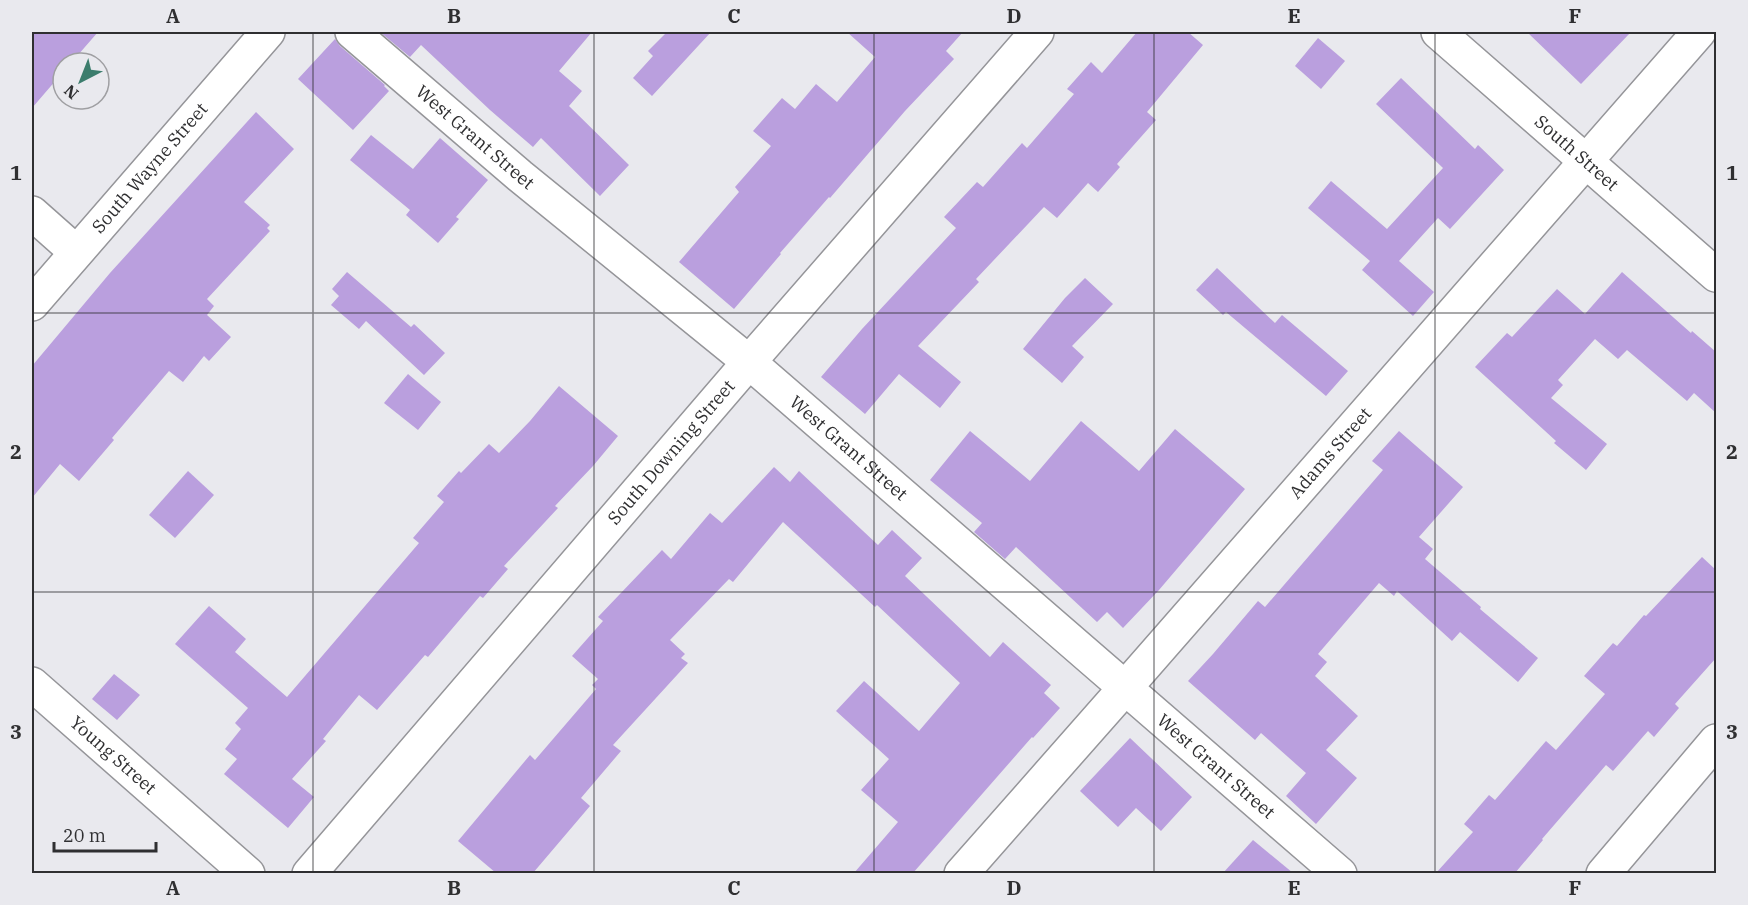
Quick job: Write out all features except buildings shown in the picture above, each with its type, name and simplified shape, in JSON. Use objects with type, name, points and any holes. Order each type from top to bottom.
[{"type":"street","name":"South Wayne Street","points":[[32,304],[268,32]]},
{"type":"street","name":"West Grant Street","points":[[352,32],[520,176],[749,362],[1340,873]]},
{"type":"street","name":"South Downing Street","points":[[309,873],[1037,32]]},
{"type":"street","name":"South Street","points":[[1438,32],[1716,275]]},
{"type":"street","name":"Adams Street","points":[[961,873],[1699,32]]},
{"type":"street","points":[[32,213],[76,252]]},
{"type":"street","name":"Young Street","points":[[32,684],[248,873]]},
{"type":"street","points":[[1603,873],[1716,741]]}]
